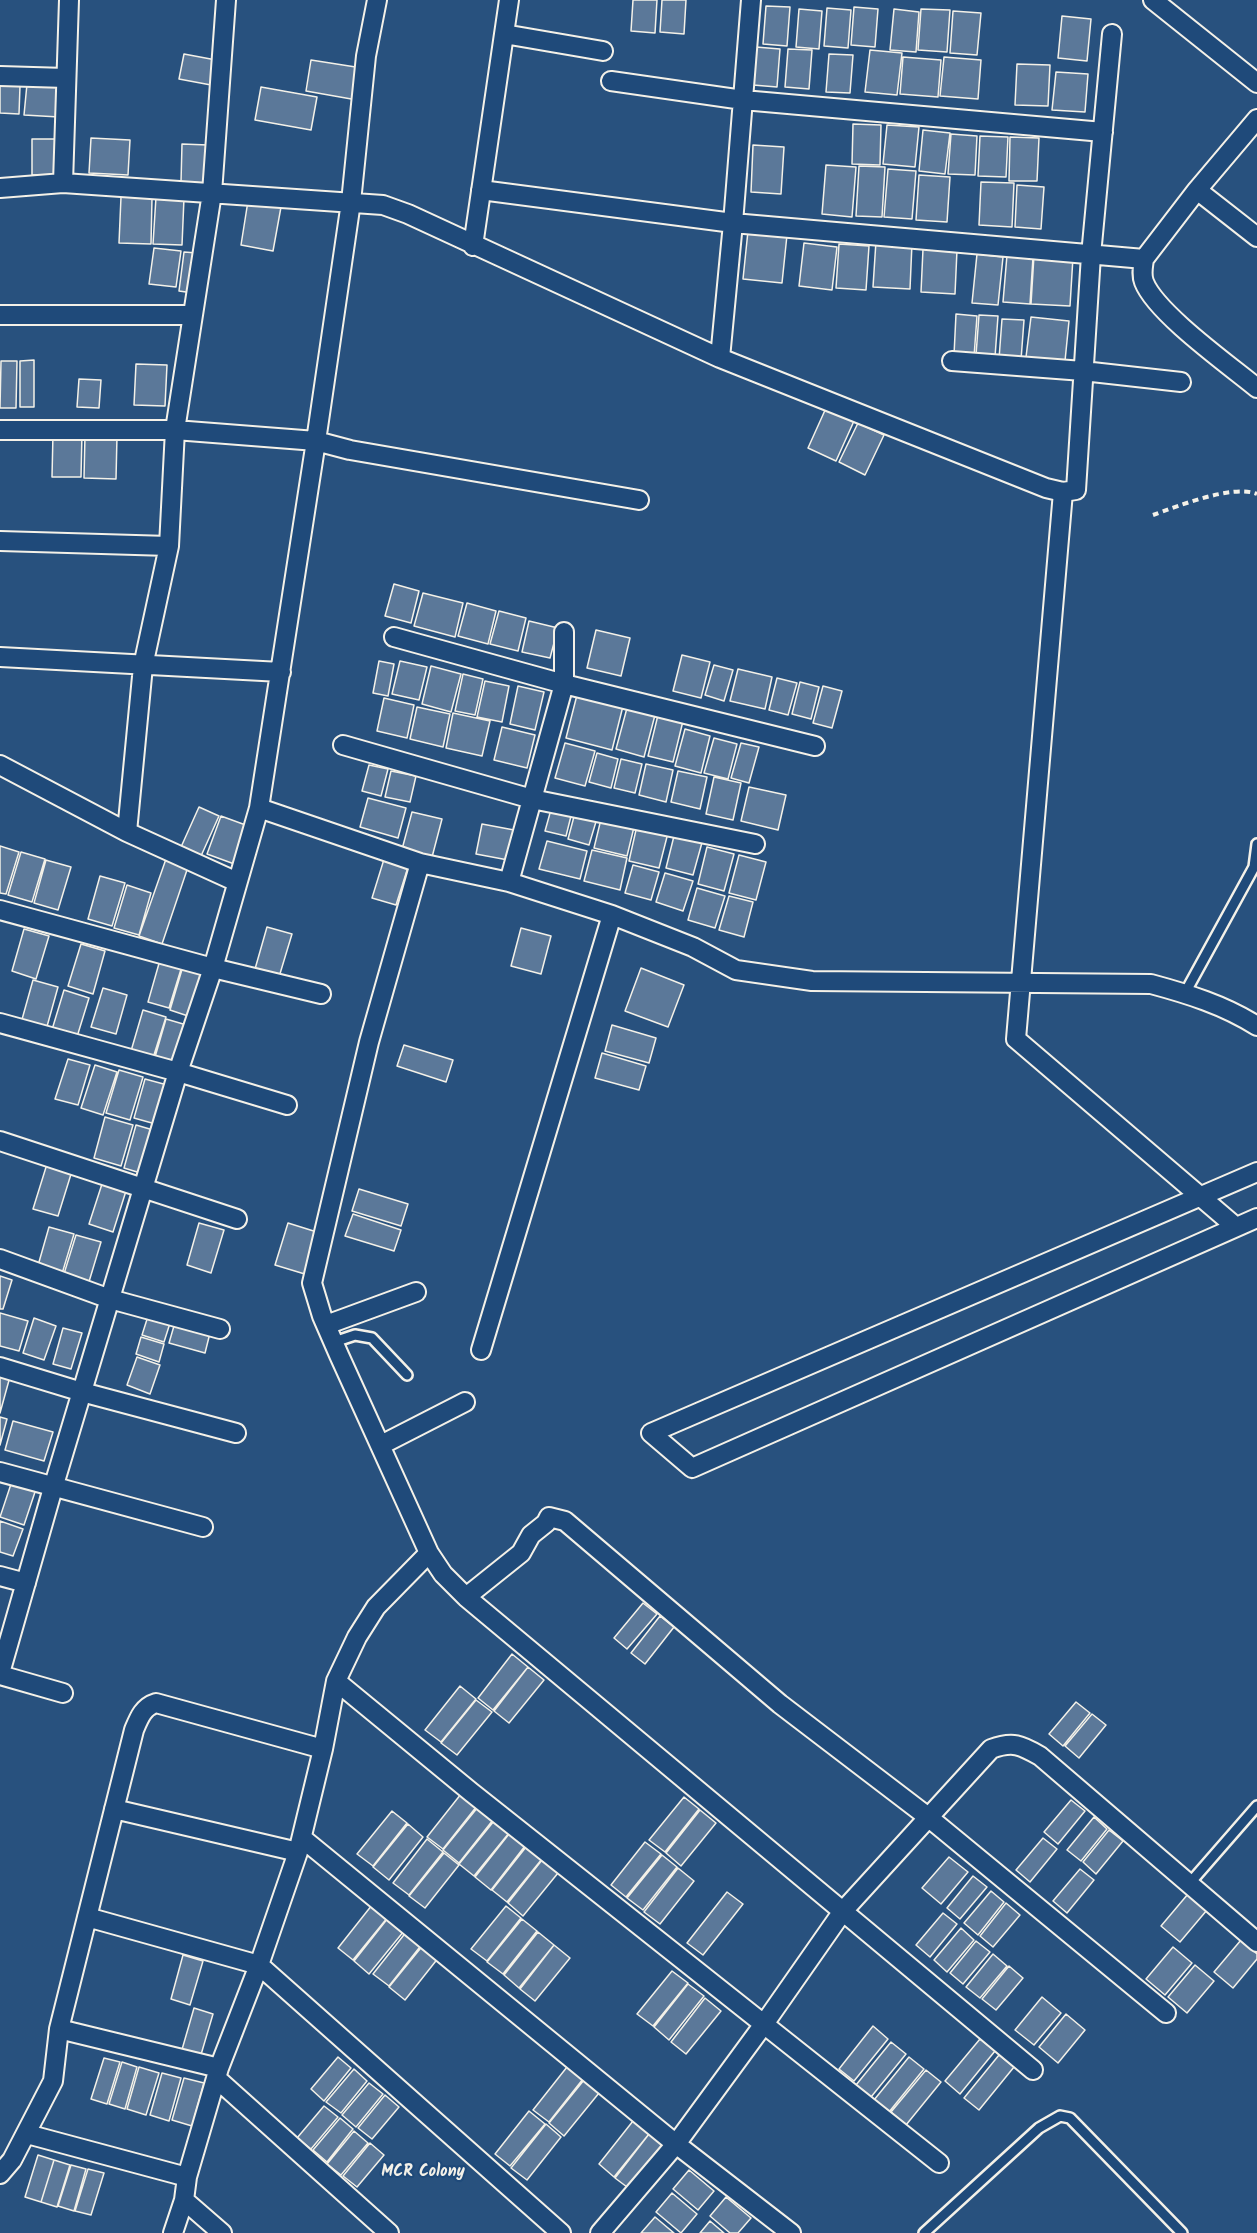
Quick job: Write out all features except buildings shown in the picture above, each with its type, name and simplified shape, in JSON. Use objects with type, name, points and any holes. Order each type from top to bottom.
[{"type":"street","points":[[63,183],[69,0]]},
{"type":"street","points":[[127,832],[143,666],[169,546],[175,430],[212,193],[226,0]]},
{"type":"street","points":[[63,1693],[0,1674],[53,1488],[178,1072],[213,968],[259,808],[351,202],[366,56],[377,0]]},
{"type":"street","points":[[474,246],[509,0]]},
{"type":"street","points":[[720,358],[734,223],[751,0]]},
{"type":"street","points":[[1153,0],[1257,83]]},
{"type":"street","points":[[504,34],[603,51]]},
{"type":"street","points":[[0,188],[63,183],[383,205],[720,358],[1046,488],[1063,492],[1076,490],[1091,255],[1112,34]]},
{"type":"street","points":[[0,76],[66,78]]},
{"type":"street","points":[[611,81],[743,100],[1103,132]]},
{"type":"street","points":[[1257,119],[1197,190],[1144,259],[1142,274],[1153,296],[1182,327],[1257,388]]},
{"type":"street","points":[[481,190],[734,223],[1144,259]]},
{"type":"street","points":[[1197,190],[1257,237]]},
{"type":"street","points":[[0,315],[193,315]]},
{"type":"street","points":[[952,361],[1083,371],[1181,382]]},
{"type":"street","points":[[0,430],[175,430],[316,441],[350,450],[639,500]]},
{"type":"street","points":[[1063,492],[1016,1039],[1236,1227]]},
{"type":"street","points":[[0,541],[169,546]]},
{"type":"street","points":[[509,882],[564,684],[564,632]]},
{"type":"street","points":[[394,637],[564,684],[815,746]]},
{"type":"street","points":[[0,657],[281,672]]},
{"type":"street","points":[[343,745],[532,799],[755,844]]},
{"type":"street","points":[[0,765],[127,832],[237,882]]},
{"type":"street","points":[[259,808],[420,862],[509,882],[612,915],[693,946],[736,970],[812,981],[1151,984],[1185,993],[1236,1013],[1257,1026]]},
{"type":"street","points":[[420,862],[369,1042],[312,1283],[326,1325],[429,1553],[444,1574],[466,1597],[1033,2070]]},
{"type":"street","points":[[0,910],[213,968],[321,994]]},
{"type":"street","points":[[481,1350],[612,915]]},
{"type":"street","points":[[0,1023],[178,1072],[287,1106]]},
{"type":"street","points":[[0,1141],[237,1219]]},
{"type":"street","points":[[1257,1172],[651,1433],[692,1468],[1257,1218]]},
{"type":"street","points":[[0,1259],[110,1299],[220,1329]]},
{"type":"street","points":[[326,1325],[416,1292]]},
{"type":"street","points":[[0,1367],[82,1392],[236,1432]]},
{"type":"street","points":[[381,1445],[465,1402]]},
{"type":"street","points":[[0,1472],[203,1527]]},
{"type":"street","points":[[466,1597],[521,1552],[531,1535],[546,1523],[549,1517],[565,1521],[780,1704],[928,1817],[1166,2013]]},
{"type":"street","points":[[173,2233],[218,2073],[259,1965],[300,1845],[323,1749],[336,1681],[357,1637],[376,1607],[429,1553]]},
{"type":"street","points":[[0,1576],[26,1584]]},
{"type":"street","points":[[336,1681],[471,1792],[939,2163]]},
{"type":"street","points":[[0,2174],[12,2160],[27,2134],[53,2081],[59,2029],[134,1730],[140,1716],[153,1703],[323,1749]]},
{"type":"street","points":[[600,2233],[676,2144],[843,1911],[991,1749],[1005,1744],[1022,1746],[1040,1756],[1257,1942]]},
{"type":"street","points":[[114,1809],[300,1845],[791,2233]]},
{"type":"street","points":[[87,1917],[259,1965],[561,2233]]},
{"type":"street","points":[[59,2029],[218,2073],[389,2233]]},
{"type":"street","points":[[27,2134],[187,2177]]},
{"type":"street","points":[[184,2200],[222,2233]]},
{"type":"lane","points":[[1185,993],[1254,867],[1257,844]]},
{"type":"lane","points":[[334,1342],[355,1335],[372,1338],[407,1375]]},
{"type":"lane","points":[[1189,1884],[1257,1806]]},
{"type":"lane","points":[[924,2233],[1040,2128],[1060,2116],[1070,2118],[1182,2233]]},
{"type":"path","points":[[1153,515],[1195,500],[1247,490],[1257,494]]},
{"type":"district","name":"MCR Colony","points":[[423,2173]]}]
